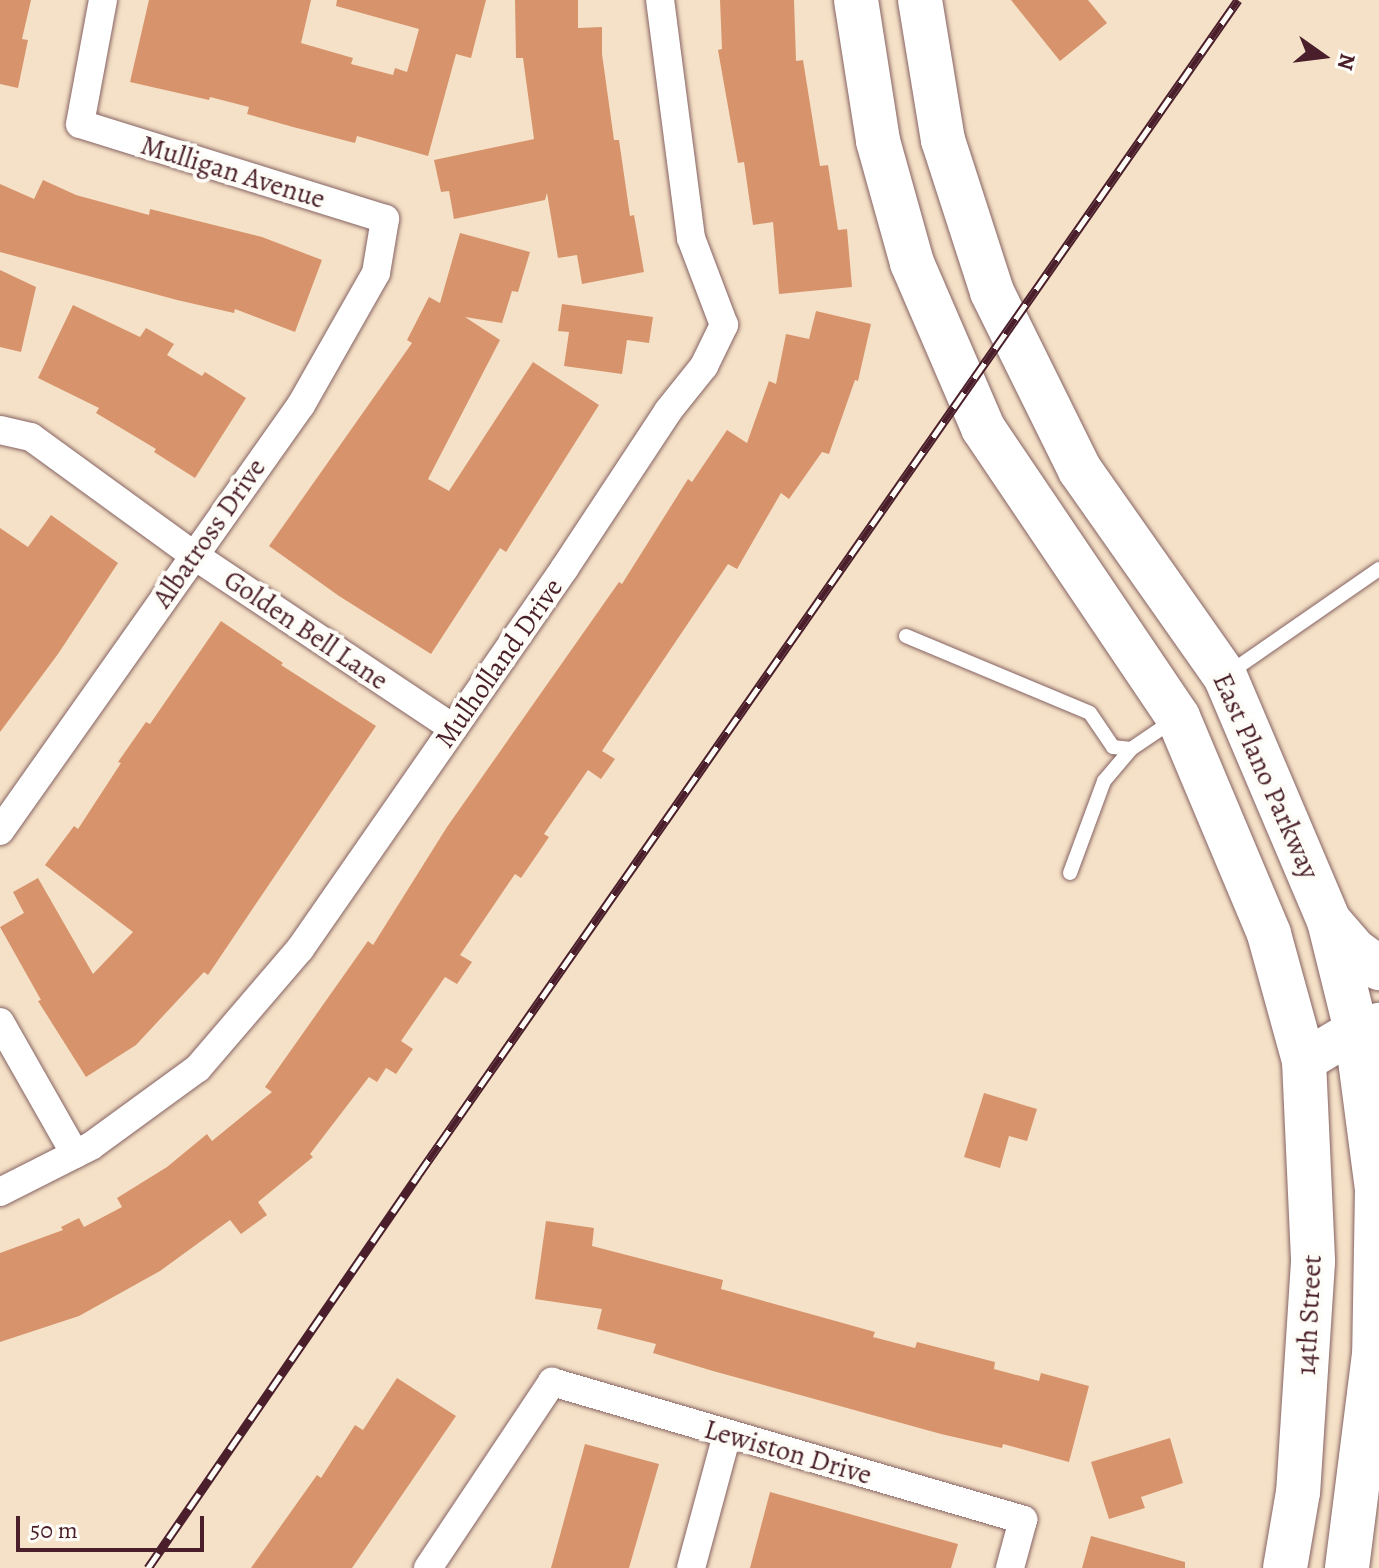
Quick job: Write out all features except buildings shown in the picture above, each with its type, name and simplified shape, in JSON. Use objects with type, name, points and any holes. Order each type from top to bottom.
[{"type":"main road","name":"East Plano Parkway","points":[[856,0],[878,141],[912,263],[983,428],[1178,717],[1269,934],[1304,1061]]},
{"type":"main road","name":"East Plano Parkway","points":[[920,0],[943,140],[992,292],[1080,470],[1225,676],[1329,921],[1369,1048],[1378,1272],[1374,1354],[1347,1568]]},
{"type":"main road","points":[[1178,717],[1225,676]]},
{"type":"main road","points":[[1329,921],[1354,950],[1379,968]]},
{"type":"main road","points":[[1304,1061],[1369,1048]]},
{"type":"main road","name":"14th Street","points":[[1285,1568],[1298,1492],[1313,1262],[1304,1061]]},
{"type":"main road","points":[[1364,1568],[1379,1531]]},
{"type":"street","name":"Mulligan Avenue","points":[[103,0],[80,124],[385,219]]},
{"type":"street","name":"Mulholland Drive","points":[[0,1192],[75,1154],[198,1068],[300,949],[668,411],[704,366],[724,325],[691,238],[660,0]]},
{"type":"street","name":"Albatross Drive","points":[[0,831],[22,804],[192,554],[301,405],[376,273],[385,219]]},
{"type":"street","name":"Golden Bell Lane","points":[[0,430],[31,437],[192,554],[453,728]]},
{"type":"street","points":[[0,1022],[75,1154]]},
{"type":"street","name":"Lewiston Drive","points":[[428,1568],[552,1382],[1023,1520],[1010,1568]]},
{"type":"street","points":[[691,1568],[727,1435]]},
{"type":"lane","points":[[1225,676],[1379,569]]},
{"type":"lane","points":[[906,636],[1090,713],[1113,747],[1131,749]]},
{"type":"lane","points":[[1070,873],[1104,781],[1131,749],[1178,717]]},
{"type":"railway","points":[[148,1568],[418,1175],[1238,0]]}]
